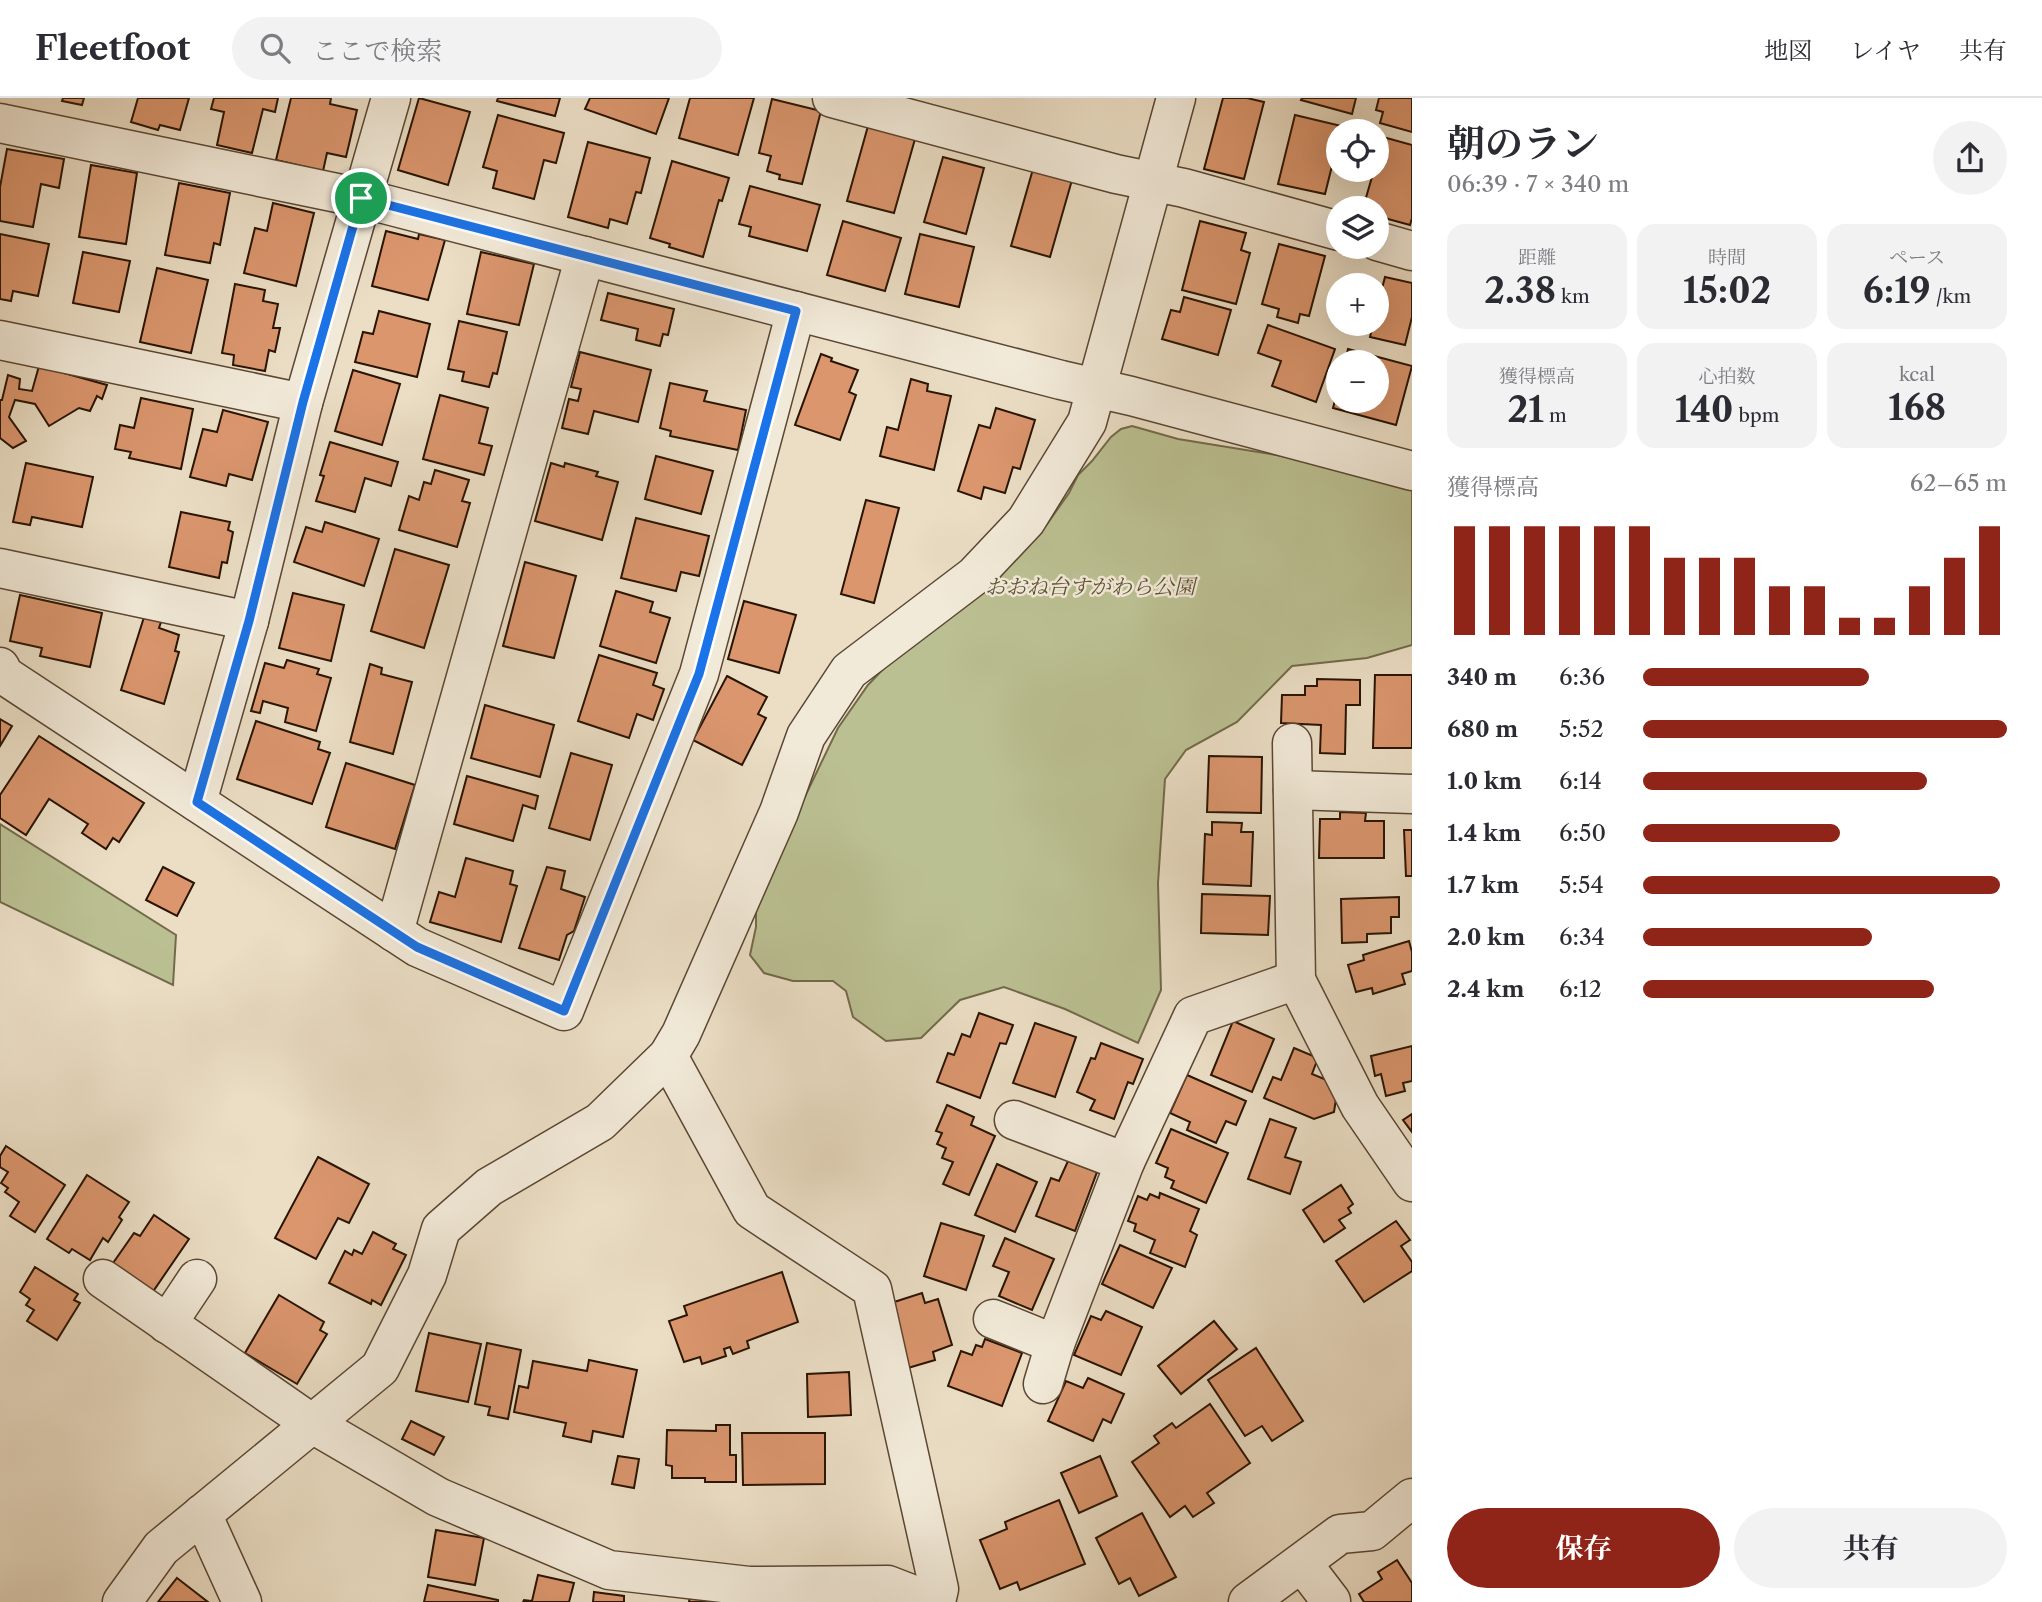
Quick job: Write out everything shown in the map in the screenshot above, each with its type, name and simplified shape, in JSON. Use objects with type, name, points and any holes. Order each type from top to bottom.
[{"type":"street","points":[[197,802],[249,621],[303,402],[391,98]]},
{"type":"street","points":[[832,98],[1326,226]]},
{"type":"street","points":[[122,1602],[162,1548],[380,1368],[427,1275],[441,1229],[489,1187],[600,1122],[667,1056],[681,1034],[779,812],[806,736],[849,671],[974,576],[1026,521],[1087,422],[1176,98]]},
{"type":"street","points":[[0,123],[361,198],[1412,471]]},
{"type":"street","points":[[1389,244],[1412,251]]},
{"type":"street","points":[[394,932],[585,256]]},
{"type":"street","points":[[0,667],[4,675],[417,947],[564,1011],[699,674],[796,311]]},
{"type":"street","points":[[0,340],[303,402]]},
{"type":"street","points":[[0,568],[249,621]]},
{"type":"street","points":[[1292,743],[1296,980],[1360,1106],[1412,1182]]},
{"type":"street","points":[[1293,790],[1412,794]]},
{"type":"street","points":[[1043,1384],[1055,1344],[1125,1162],[1193,1016],[1296,980]]},
{"type":"street","points":[[103,1279],[311,1423],[438,1497],[609,1570],[749,1586],[888,1585],[934,1602],[939,1589],[872,1289],[752,1210],[667,1056]]},
{"type":"street","points":[[1014,1120],[1125,1162]]},
{"type":"street","points":[[167,1324],[197,1279]]},
{"type":"street","points":[[993,1319],[1055,1344]]},
{"type":"street","points":[[1248,1602],[1340,1534],[1372,1531],[1412,1498]]},
{"type":"street","points":[[202,1514],[242,1602]]},
{"type":"street","points":[[1302,1563],[1331,1601]]},
{"type":"green space","name":"おおね台すがわら公園","points":[[1132,426],[1178,439],[1301,459],[1412,482],[1412,645],[1367,658],[1292,666],[1237,722],[1186,750],[1165,779],[1158,883],[1161,990],[1138,1043],[1065,1009],[1004,987],[960,1000],[921,1038],[886,1041],[853,1017],[846,991],[833,981],[793,981],[764,973],[750,955],[756,927],[756,893],[838,728],[868,685],[887,665],[982,593],[1047,524],[1078,475],[1111,437],[1121,429]]},
{"type":"green space","points":[[0,824],[176,935],[173,985],[0,902]]},
{"type":"building","points":[[63,98],[84,98],[82,105],[62,101]]},
{"type":"building","points":[[138,98],[189,98],[180,130],[160,125],[158,130],[131,122]]},
{"type":"building","points":[[214,98],[278,98],[275,112],[263,109],[252,153],[217,145],[224,112],[211,109]]},
{"type":"building","points":[[291,98],[331,98],[330,104],[357,110],[346,157],[327,153],[323,171],[276,160]]},
{"type":"building","points":[[419,98],[470,112],[448,185],[398,170]]},
{"type":"building","points":[[498,98],[560,98],[555,116],[497,101]]},
{"type":"building","points":[[590,98],[669,98],[656,134],[585,109]]},
{"type":"building","points":[[690,98],[754,98],[738,155],[679,138]]},
{"type":"building","points":[[1223,98],[1247,98],[1264,102],[1244,179],[1204,169]]},
{"type":"building","points":[[1356,98],[1352,114],[1301,100]]},
{"type":"building","points":[[1379,98],[1412,98],[1412,132],[1389,126],[1389,119],[1381,119],[1383,112],[1376,110]]},
{"type":"building","points":[[772,99],[821,111],[802,184],[779,179],[780,175],[767,171],[771,156],[759,153]]},
{"type":"building","points":[[498,115],[564,133],[556,163],[544,160],[534,199],[493,188],[497,171],[483,167]]},
{"type":"building","points":[[1295,115],[1326,122],[1328,182],[1325,194],[1278,184]]},
{"type":"building","points":[[868,126],[915,139],[894,213],[847,201]]},
{"type":"building","points":[[1389,139],[1412,145],[1410,225],[1389,219],[1389,196],[1366,196],[1371,182],[1389,182]]},
{"type":"building","points":[[588,142],[650,158],[641,193],[636,192],[627,224],[610,219],[608,228],[568,217]]},
{"type":"building","points":[[7,149],[64,159],[59,188],[41,184],[33,227],[0,221],[0,187]]},
{"type":"building","points":[[943,157],[984,168],[966,234],[924,222]]},
{"type":"building","points":[[672,161],[729,178],[722,201],[719,200],[703,257],[650,238]]},
{"type":"building","points":[[91,165],[137,173],[126,244],[79,237]]},
{"type":"building","points":[[1033,169],[1072,180],[1050,257],[1011,246]]},
{"type":"building","points":[[179,183],[230,193],[220,245],[214,243],[210,263],[165,255]]},
{"type":"building","points":[[750,186],[820,205],[807,251],[749,236],[751,227],[739,224]]},
{"type":"building","points":[[273,203],[314,213],[296,286],[244,273],[255,228],[267,231]]},
{"type":"building","points":[[843,221],[901,238],[885,291],[827,275]]},
{"type":"building","points":[[1200,221],[1246,233],[1241,250],[1250,253],[1236,304],[1182,290]]},
{"type":"building","points":[[386,231],[418,239],[419,234],[445,240],[428,300],[372,286]]},
{"type":"building","points":[[0,234],[49,244],[38,296],[13,291],[11,301],[0,299]]},
{"type":"building","points":[[920,234],[974,247],[959,307],[905,294]]},
{"type":"building","points":[[1279,244],[1325,256],[1309,316],[1300,314],[1298,323],[1277,317],[1279,309],[1262,304]]},
{"type":"building","points":[[83,252],[130,261],[119,312],[73,303]]},
{"type":"building","points":[[481,252],[534,264],[519,325],[467,314]]},
{"type":"building","points":[[157,268],[208,280],[191,353],[140,342]]},
{"type":"building","points":[[1389,278],[1412,283],[1412,317],[1405,345],[1370,337],[1389,336]]},
{"type":"building","points":[[235,284],[265,290],[263,301],[278,304],[273,328],[280,328],[275,352],[269,350],[265,371],[233,365],[234,355],[222,353]]},
{"type":"building","points":[[608,293],[674,309],[668,335],[663,334],[660,346],[636,340],[638,329],[601,320]]},
{"type":"building","points":[[1184,297],[1231,310],[1218,355],[1162,339],[1171,310],[1180,312]]},
{"type":"building","points":[[379,311],[430,324],[417,377],[355,362],[363,332],[373,334]]},
{"type":"building","points":[[459,321],[507,332],[497,374],[493,373],[489,387],[462,381],[464,372],[448,369]]},
{"type":"building","points":[[1268,325],[1335,349],[1326,350],[1326,374],[1316,402],[1272,386],[1281,361],[1258,353]]},
{"type":"building","points":[[580,352],[651,370],[638,422],[594,411],[588,434],[562,428],[569,399],[578,401],[581,389],[571,387]]},
{"type":"building","points":[[821,354],[832,358],[831,361],[858,370],[849,392],[856,395],[840,440],[795,425]]},
{"type":"building","points":[[1389,360],[1412,366],[1396,425],[1352,413],[1389,413]]},
{"type":"building","points":[[39,366],[107,385],[102,399],[97,396],[90,411],[79,408],[49,426],[35,404],[15,400],[9,417],[26,441],[13,448],[0,438],[0,400],[8,375],[20,379],[19,389],[32,391]]},
{"type":"building","points":[[353,370],[400,384],[382,445],[335,431]]},
{"type":"building","points":[[911,379],[928,384],[927,391],[951,396],[934,470],[880,456],[887,427],[898,430]]},
{"type":"building","points":[[670,383],[707,391],[704,401],[746,410],[738,450],[670,436],[671,431],[660,428]]},
{"type":"building","points":[[440,395],[488,408],[479,443],[492,446],[484,475],[423,459]]},
{"type":"building","points":[[141,398],[193,409],[181,469],[129,458],[131,452],[115,449],[120,425],[134,428]]},
{"type":"building","points":[[996,408],[1035,420],[1020,469],[1013,467],[1005,493],[984,487],[981,499],[958,491],[979,425],[990,428]]},
{"type":"building","points":[[223,410],[268,422],[252,480],[229,474],[226,486],[190,477],[203,429],[217,432]]},
{"type":"building","points":[[330,442],[398,462],[391,486],[365,478],[355,512],[316,501],[324,476],[320,475]]},
{"type":"building","points":[[656,456],[713,471],[701,514],[645,499]]},
{"type":"building","points":[[26,463],[93,477],[82,527],[32,517],[30,525],[13,522]]},
{"type":"building","points":[[551,463],[564,467],[565,463],[598,472],[596,476],[618,482],[602,540],[535,521]]},
{"type":"building","points":[[435,470],[469,480],[462,501],[470,503],[457,547],[399,530],[409,496],[419,500],[424,482],[431,484]]},
{"type":"building","points":[[866,500],[899,508],[874,603],[841,594]]},
{"type":"building","points":[[181,512],[230,522],[228,530],[233,532],[227,563],[222,562],[219,578],[169,567]]},
{"type":"building","points":[[636,518],[709,536],[699,576],[681,572],[676,591],[621,578]]},
{"type":"building","points":[[325,522],[379,539],[364,586],[294,562],[306,527],[322,532]]},
{"type":"building","points":[[395,549],[449,565],[424,648],[371,631]]},
{"type":"building","points":[[525,562],[576,576],[554,658],[503,646]]},
{"type":"building","points":[[616,591],[653,602],[650,612],[670,618],[656,663],[600,646]]},
{"type":"building","points":[[293,593],[344,605],[331,661],[279,648]]},
{"type":"building","points":[[20,595],[102,613],[90,667],[40,656],[42,648],[10,641]]},
{"type":"building","points":[[744,601],[796,615],[779,673],[728,659]]},
{"type":"building","points":[[145,614],[162,619],[159,628],[179,635],[175,651],[179,652],[164,704],[121,690]]},
{"type":"building","points":[[599,655],[657,673],[653,685],[664,689],[653,720],[637,714],[629,738],[578,721]]},
{"type":"building","points":[[287,660],[319,669],[317,674],[331,678],[316,731],[285,722],[288,708],[263,701],[260,713],[251,711],[265,663],[284,668]]},
{"type":"building","points":[[370,664],[382,668],[381,674],[412,682],[393,754],[350,742]]},
{"type":"building","points":[[1375,675],[1412,675],[1412,748],[1373,748]]},
{"type":"building","points":[[727,676],[767,697],[758,714],[766,718],[742,765],[693,740]]},
{"type":"building","points":[[1317,679],[1360,680],[1360,705],[1346,705],[1345,754],[1320,753],[1321,725],[1281,723],[1282,695],[1305,695],[1305,686],[1317,686]]},
{"type":"building","points":[[485,705],[554,725],[540,777],[471,758]]},
{"type":"building","points":[[0,719],[12,726],[0,746]]},
{"type":"building","points":[[256,721],[320,742],[318,749],[330,753],[312,804],[237,779]]},
{"type":"building","points":[[39,736],[144,803],[119,842],[113,838],[106,849],[82,833],[88,824],[49,799],[26,835],[0,818],[0,795]]},
{"type":"building","points":[[571,753],[612,765],[590,840],[549,828]]},
{"type":"building","points":[[1209,756],[1262,757],[1261,813],[1207,812]]},
{"type":"building","points":[[346,763],[415,785],[395,849],[326,827]]},
{"type":"building","points":[[467,776],[538,796],[535,809],[523,805],[513,841],[454,824]]},
{"type":"building","points":[[1340,812],[1366,813],[1365,821],[1384,821],[1384,858],[1319,858],[1320,819],[1340,819]]},
{"type":"building","points":[[1212,822],[1242,823],[1241,832],[1253,832],[1251,886],[1203,884],[1205,834],[1212,835]]},
{"type":"building","points":[[1404,830],[1412,830],[1412,876],[1406,876]]},
{"type":"building","points":[[466,858],[513,871],[510,884],[517,886],[501,942],[430,922],[439,892],[455,897]]},
{"type":"building","points":[[163,867],[194,883],[177,916],[146,900]]},
{"type":"building","points":[[547,867],[565,871],[561,889],[585,897],[574,931],[567,935],[559,960],[519,948]]},
{"type":"building","points":[[1202,894],[1270,896],[1268,935],[1201,933]]},
{"type":"building","points":[[1399,897],[1399,917],[1391,917],[1391,933],[1367,934],[1367,942],[1342,943],[1341,899]]},
{"type":"building","points":[[1409,941],[1412,971],[1402,974],[1405,984],[1373,994],[1372,988],[1356,992],[1348,965],[1364,960],[1363,955]]},
{"type":"building","points":[[979,1013],[1013,1025],[1006,1044],[1000,1043],[980,1098],[937,1082],[948,1053],[954,1055],[962,1034],[970,1037]]},
{"type":"building","points":[[1233,1021],[1274,1039],[1252,1092],[1211,1075]]},
{"type":"building","points":[[1035,1023],[1076,1037],[1055,1097],[1013,1083]]},
{"type":"building","points":[[1101,1043],[1143,1059],[1133,1084],[1128,1082],[1114,1119],[1090,1110],[1095,1100],[1077,1092],[1091,1058],[1095,1059]]},
{"type":"building","points":[[1412,1046],[1412,1081],[1403,1083],[1405,1091],[1386,1096],[1381,1074],[1375,1076],[1371,1056]]},
{"type":"building","points":[[1294,1048],[1318,1058],[1312,1074],[1329,1081],[1336,1099],[1334,1112],[1314,1119],[1264,1098],[1273,1077],[1281,1080]]},
{"type":"building","points":[[1187,1075],[1246,1101],[1236,1125],[1226,1121],[1216,1143],[1187,1130],[1190,1122],[1170,1113]]},
{"type":"building","points":[[947,1105],[974,1117],[971,1125],[995,1136],[969,1195],[943,1184],[953,1162],[942,1158],[946,1148],[937,1144],[942,1133],[936,1131]]},
{"type":"building","points":[[1412,1114],[1412,1132],[1403,1120]]},
{"type":"building","points":[[1270,1119],[1296,1128],[1285,1157],[1301,1162],[1290,1194],[1248,1179]]},
{"type":"building","points":[[1171,1129],[1228,1153],[1206,1203],[1171,1188],[1174,1181],[1165,1177],[1168,1168],[1156,1163]]},
{"type":"building","points":[[6,1146],[65,1185],[35,1232],[10,1216],[19,1202],[5,1192],[8,1188],[1,1183],[8,1172],[0,1167],[0,1156]]},
{"type":"building","points":[[318,1157],[369,1184],[349,1223],[338,1218],[316,1259],[275,1238]]},
{"type":"building","points":[[1068,1161],[1097,1172],[1075,1231],[1036,1216],[1051,1178],[1059,1181]]},
{"type":"building","points":[[997,1164],[1037,1182],[1015,1232],[975,1215]]},
{"type":"building","points":[[87,1175],[129,1202],[119,1217],[122,1220],[108,1242],[103,1238],[90,1260],[72,1249],[69,1253],[47,1239]]},
{"type":"building","points":[[1341,1185],[1353,1204],[1348,1208],[1351,1213],[1339,1220],[1345,1228],[1324,1242],[1303,1210]]},
{"type":"building","points":[[1160,1193],[1199,1209],[1190,1231],[1197,1235],[1185,1267],[1150,1253],[1155,1240],[1134,1231],[1136,1224],[1128,1221],[1138,1196],[1147,1200],[1150,1194],[1159,1198]]},
{"type":"building","points":[[154,1215],[189,1239],[152,1293],[111,1266],[134,1233],[140,1236]]},
{"type":"building","points":[[1396,1221],[1410,1240],[1401,1246],[1412,1262],[1412,1271],[1364,1302],[1336,1261]]},
{"type":"building","points":[[941,1223],[984,1236],[966,1290],[924,1276]]},
{"type":"building","points":[[373,1232],[396,1244],[393,1249],[406,1255],[381,1305],[372,1300],[371,1304],[329,1283],[345,1251],[352,1255],[354,1250],[362,1254]]},
{"type":"building","points":[[1005,1238],[1054,1259],[1032,1310],[999,1296],[1009,1272],[993,1266]]},
{"type":"building","points":[[1120,1245],[1172,1268],[1153,1308],[1102,1284]]},
{"type":"building","points":[[35,1267],[78,1294],[74,1300],[80,1303],[57,1340],[27,1321],[34,1310],[26,1305],[30,1299],[20,1292]]},
{"type":"building","points":[[782,1272],[798,1322],[747,1341],[749,1348],[733,1354],[730,1347],[724,1349],[726,1356],[702,1364],[700,1357],[684,1362],[669,1321],[687,1315],[684,1306]]},
{"type":"building","points":[[922,1293],[925,1303],[938,1299],[952,1345],[933,1352],[935,1360],[908,1368],[888,1304]]},
{"type":"building","points":[[279,1295],[324,1322],[320,1330],[327,1334],[297,1384],[245,1353]]},
{"type":"building","points":[[1106,1311],[1142,1327],[1121,1375],[1074,1355],[1091,1316],[1101,1320]]},
{"type":"building","points":[[1214,1321],[1237,1349],[1181,1394],[1158,1366]]},
{"type":"building","points":[[429,1333],[481,1344],[468,1402],[416,1391]]},
{"type":"building","points":[[985,1339],[1022,1353],[1002,1406],[948,1386],[961,1351],[972,1355],[976,1345],[982,1347]]},
{"type":"building","points":[[487,1343],[521,1350],[508,1419],[488,1415],[490,1407],[475,1404]]},
{"type":"building","points":[[1256,1348],[1303,1421],[1272,1441],[1262,1426],[1245,1436],[1208,1380]]},
{"type":"building","points":[[589,1360],[637,1370],[623,1437],[593,1431],[591,1442],[563,1436],[566,1423],[514,1412],[519,1386],[528,1388],[533,1361],[587,1371]]},
{"type":"building","points":[[849,1372],[851,1415],[808,1417],[807,1374]]},
{"type":"building","points":[[1088,1378],[1124,1394],[1111,1423],[1103,1419],[1093,1441],[1048,1421],[1066,1381],[1083,1388]]},
{"type":"building","points":[[1210,1404],[1250,1463],[1207,1493],[1214,1503],[1193,1517],[1185,1506],[1170,1517],[1132,1462],[1159,1443],[1154,1436],[1172,1423],[1176,1428]]},
{"type":"building","points":[[411,1421],[444,1437],[434,1455],[402,1439]]},
{"type":"building","points":[[716,1425],[730,1425],[730,1455],[736,1455],[736,1482],[672,1478],[672,1466],[666,1465],[667,1430],[716,1431]]},
{"type":"building","points":[[742,1433],[825,1433],[825,1484],[743,1485]]},
{"type":"building","points":[[618,1456],[639,1459],[634,1488],[612,1484]]},
{"type":"building","points":[[1100,1456],[1117,1496],[1079,1513],[1061,1473]]},
{"type":"building","points":[[1059,1500],[1085,1564],[1020,1590],[1017,1582],[1000,1589],[980,1540],[1007,1529],[1005,1522]]},
{"type":"building","points":[[1142,1513],[1176,1577],[1139,1596],[1130,1578],[1119,1584],[1096,1538]]},
{"type":"building","points":[[436,1530],[484,1538],[475,1585],[428,1577]]},
{"type":"building","points":[[1397,1560],[1412,1583],[1412,1602],[1364,1602],[1359,1594],[1382,1579],[1378,1572]]},
{"type":"building","points":[[538,1575],[574,1583],[569,1602],[523,1602],[532,1601]]},
{"type":"building","points":[[177,1578],[208,1602],[158,1602]]},
{"type":"building","points":[[428,1585],[498,1600],[498,1602],[424,1602]]},
{"type":"building","points":[[594,1592],[624,1596],[624,1602],[593,1602]]},
{"type":"building","points":[[690,1597],[723,1602],[689,1602]]},
{"type":"route","points":[[361,198],[796,311],[699,674],[564,1011],[417,947],[197,802],[249,621],[303,402],[361,198]]}]
